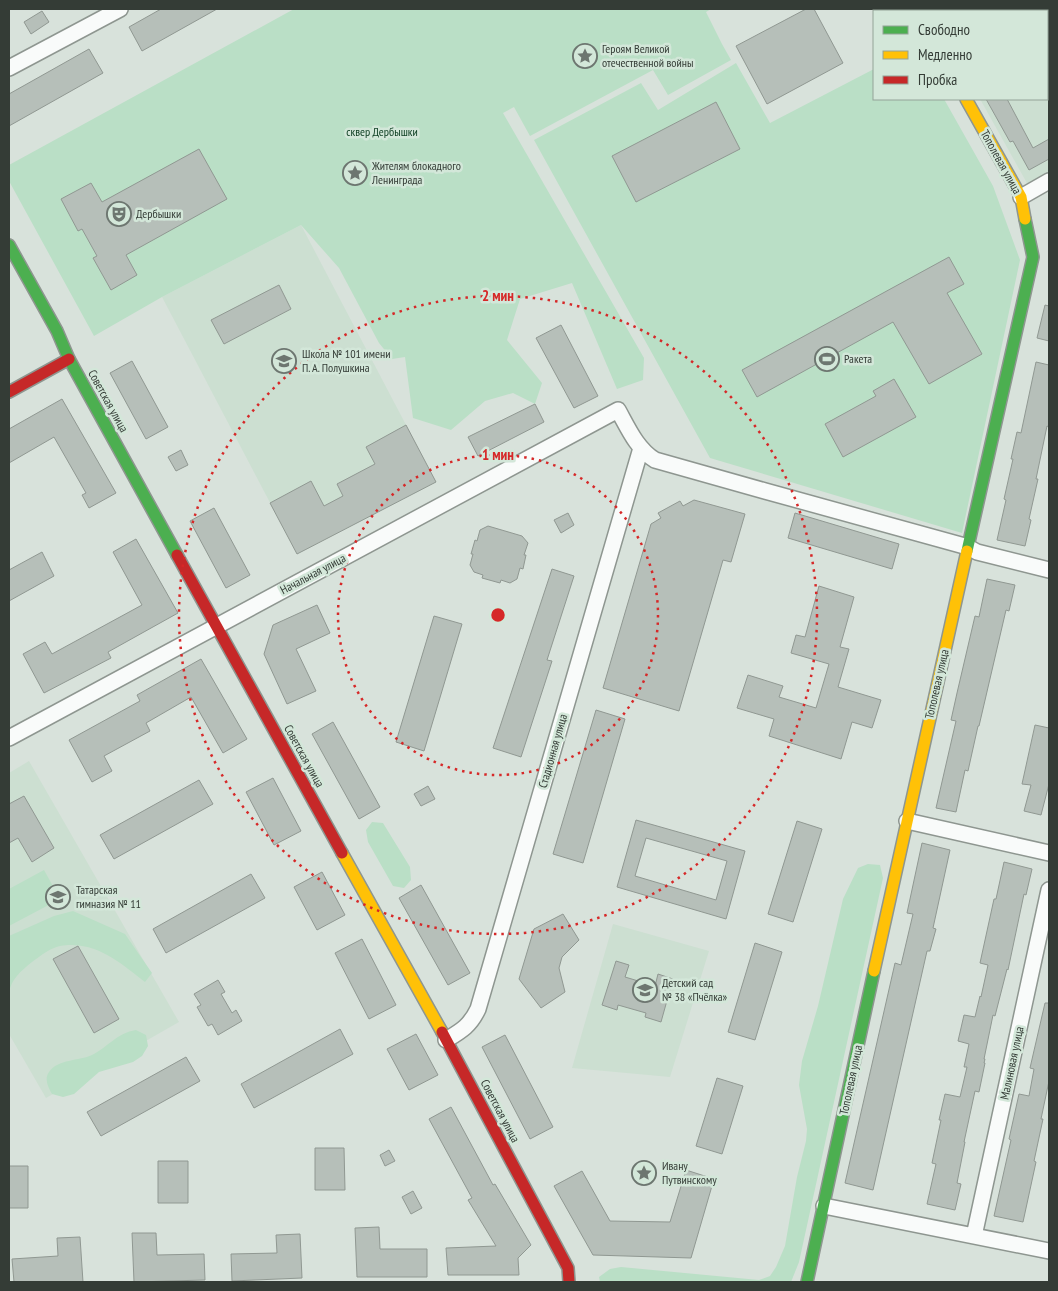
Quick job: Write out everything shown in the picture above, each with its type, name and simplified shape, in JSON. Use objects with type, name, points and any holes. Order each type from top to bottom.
[{"type":"street","points":[[9,68],[120,9]]},
{"type":"street","name":"Тополевая улица","points":[[807,1282],[907,821],[1033,257],[1020,197],[967,100]]},
{"type":"street","points":[[1020,197],[1049,181]]},
{"type":"street","name":"Советская улица","points":[[9,245],[57,331],[69,359],[446,1040],[568,1268],[569,1282]]},
{"type":"street","points":[[9,392],[69,359]]},
{"type":"street","name":"Начальная улица","points":[[9,738],[618,410],[641,448]]},
{"type":"street","points":[[641,448],[655,460],[968,547],[977,552],[1049,570]]},
{"type":"street","name":"Стадионная улица","points":[[446,1040],[466,1027],[478,1009],[641,448]]},
{"type":"street","points":[[907,821],[1049,853]]},
{"type":"street","name":"Малиновая улица","points":[[974,1236],[1049,890]]},
{"type":"street","points":[[824,1206],[1049,1251]]},
{"type":"shaded area","points":[[1049,9],[1049,173],[1028,185],[981,100],[1048,100],[1048,10],[932,10]]},
{"type":"shaded area","name":"Школа № 101 имени П. А. Полушкина","points":[[301,225],[436,482],[297,554],[162,297]]},
{"type":"shaded area","name":"Татарская гимназия № 11","points":[[29,761],[179,1022],[46,1098],[9,1034],[9,773]]},
{"type":"shaded area","name":"Детский сад № 38 «Пчёлка»","points":[[613,924],[709,951],[670,1077],[572,1068]]},
{"type":"green space","name":"сквер Дербышки","points":[[294,9],[711,9],[706,12],[731,60],[668,95],[653,70],[530,136],[514,107],[503,113],[644,358],[643,380],[617,389],[572,283],[520,299],[507,340],[542,383],[535,404],[513,393],[485,401],[451,430],[413,418],[405,357],[392,359],[379,343],[339,268],[301,225],[162,297],[94,336],[9,181],[9,165]]},
{"type":"green space","name":"Ракета","points":[[736,63],[770,123],[873,70],[873,100],[945,100],[993,186],[1020,260],[962,533],[710,458],[534,140],[641,83],[658,110]]},
{"type":"green space","points":[[372,822],[383,823],[410,867],[411,880],[404,888],[393,886],[368,842],[366,830]]},
{"type":"green space","points":[[868,864],[880,865],[883,878],[799,1262],[791,1282],[600,1282],[599,1277],[610,1269],[621,1267],[759,1280],[770,1276],[776,1267],[785,1246],[797,1177],[806,1141],[807,1129],[799,1085],[802,1061],[818,1006],[843,899],[858,868]]},
{"type":"green space","points":[[44,870],[60,899],[9,926],[9,889]]},
{"type":"green space","points":[[73,911],[125,934],[152,973],[145,982],[103,953],[84,946],[66,945],[48,951],[28,965],[14,979],[9,993],[9,936],[54,916]]},
{"type":"green space","points":[[136,1030],[146,1035],[148,1046],[142,1056],[133,1062],[99,1072],[74,1094],[63,1097],[52,1094],[47,1080],[49,1072],[53,1068],[63,1062],[92,1055],[123,1034]]},
{"type":"building","points":[[161,9],[217,9],[142,51],[129,27]]},
{"type":"building","points":[[806,9],[814,9],[843,63],[767,104],[736,46]]},
{"type":"building","points":[[42,11],[49,22],[31,34],[24,22]]},
{"type":"building","points":[[89,49],[103,73],[9,126],[9,94]]},
{"type":"building","points":[[987,100],[1008,100],[1033,148],[1049,139],[1049,159],[1029,170],[1013,141],[1010,142]]},
{"type":"building","points":[[716,102],[740,149],[636,202],[612,156]]},
{"type":"building","points":[[199,149],[227,199],[126,255],[137,275],[111,290],[93,258],[97,256],[82,229],[78,231],[61,199],[91,183],[102,202]]},
{"type":"building","points":[[949,257],[964,284],[947,293],[982,354],[929,384],[893,322],[757,397],[742,370]]},
{"type":"building","points":[[279,285],[291,309],[224,344],[211,320]]},
{"type":"building","points":[[1045,305],[1049,306],[1049,341],[1037,338]]},
{"type":"building","points":[[561,325],[598,396],[574,408],[536,338]]},
{"type":"building","points":[[132,361],[168,427],[146,439],[110,373]]},
{"type":"building","points":[[1036,362],[1049,365],[1049,427],[1047,426],[1036,479],[1038,479],[1025,546],[997,540],[1006,500],[1004,499],[1013,459],[1011,459],[1017,432],[1021,433]]},
{"type":"building","points":[[894,379],[916,417],[843,457],[825,424],[876,396],[873,391]]},
{"type":"building","points":[[62,399],[116,493],[89,508],[82,495],[86,493],[54,437],[9,463],[9,429]]},
{"type":"building","points":[[535,404],[544,422],[478,456],[468,437]]},
{"type":"building","points":[[406,425],[436,482],[297,554],[270,503],[311,481],[324,506],[343,496],[337,484],[375,464],[366,447]]},
{"type":"building","points":[[181,450],[188,465],[176,471],[168,457]]},
{"type":"building","points":[[694,500],[745,514],[731,562],[723,560],[679,711],[603,688],[651,524],[661,518],[658,513],[680,501],[683,506]]},
{"type":"building","points":[[214,508],[250,575],[226,588],[190,521]]},
{"type":"building","points":[[568,513],[574,525],[561,533],[554,520]]},
{"type":"building","points":[[795,513],[899,544],[892,569],[788,538]]},
{"type":"building","points":[[488,526],[522,536],[528,543],[524,555],[526,555],[523,569],[520,568],[517,579],[510,583],[501,580],[500,583],[482,578],[483,575],[474,572],[470,565],[475,540],[477,541],[480,530]]},
{"type":"building","points":[[136,539],[178,613],[108,652],[111,658],[44,693],[23,654],[45,642],[52,654],[142,605],[113,552]]},
{"type":"building","points":[[42,552],[54,576],[9,601],[9,570]]},
{"type":"building","points":[[552,569],[574,576],[547,660],[552,661],[521,757],[493,748]]},
{"type":"building","points":[[987,579],[1015,585],[1009,611],[1006,610],[968,771],[965,770],[956,812],[936,808],[956,721],[951,720],[957,693],[975,616],[979,617]]},
{"type":"building","points":[[819,586],[854,597],[840,647],[849,649],[838,687],[881,700],[872,728],[852,722],[841,759],[769,736],[774,719],[737,708],[748,675],[783,686],[779,697],[816,708],[829,664],[791,653],[796,635],[805,637]]},
{"type":"building","points":[[317,605],[330,633],[296,649],[316,691],[287,704],[264,654],[273,625]]},
{"type":"building","points":[[434,616],[462,624],[424,751],[396,742]]},
{"type":"building","points":[[201,659],[247,739],[223,753],[191,697],[146,723],[150,731],[104,756],[112,771],[92,782],[69,740],[140,701],[137,695]]},
{"type":"building","points":[[596,710],[625,719],[583,863],[553,854]]},
{"type":"building","points":[[333,722],[380,807],[359,819],[312,734]]},
{"type":"building","points":[[1035,725],[1049,728],[1049,784],[1041,815],[1024,811],[1031,785],[1022,784]]},
{"type":"building","points":[[273,778],[301,831],[274,845],[246,792]]},
{"type":"building","points":[[199,780],[213,804],[114,859],[100,835]]},
{"type":"building","points":[[428,786],[435,799],[421,806],[414,794]]},
{"type":"building","points":[[24,796],[54,848],[32,862],[18,838],[9,843],[9,804]]},
{"type":"building","points":[[636,820],[745,851],[726,919],[617,887]],"holes":[[[646,838],[727,861],[716,900],[635,876]]]},
{"type":"building","points":[[797,821],[822,829],[793,922],[768,914]]},
{"type":"building","points":[[922,843],[950,850],[933,928],[936,929],[930,951],[927,951],[873,1190],[845,1183],[895,963],[901,965],[913,914],[907,913]]},
{"type":"building","points":[[1004,862],[1032,869],[1026,895],[1024,894],[1008,970],[995,1016],[993,1015],[979,1092],[975,1091],[957,1183],[961,1184],[955,1210],[927,1204],[936,1164],[932,1163],[945,1094],[960,1097],[967,1067],[964,1067],[969,1044],[958,1041],[964,1015],[975,1017],[981,997],[988,965],[980,963]]},
{"type":"building","points":[[322,872],[345,915],[317,930],[294,887]]},
{"type":"building","points":[[251,874],[265,898],[166,953],[153,929]]},
{"type":"building","points":[[421,885],[470,973],[448,985],[399,898]]},
{"type":"building","points":[[563,914],[579,940],[562,957],[559,968],[565,992],[541,1008],[519,979],[534,929]]},
{"type":"building","points":[[362,939],[396,1005],[369,1019],[335,953]]},
{"type":"building","points":[[755,943],[782,952],[755,1040],[728,1032]]},
{"type":"building","points":[[78,946],[119,1019],[94,1033],[53,959]]},
{"type":"building","points":[[616,961],[629,965],[625,977],[655,986],[658,974],[673,979],[661,1022],[645,1017],[646,1013],[618,1005],[617,1010],[602,1005]]},
{"type":"building","points":[[218,980],[225,992],[221,994],[232,1013],[236,1010],[242,1021],[218,1035],[212,1024],[208,1026],[197,1007],[201,1005],[194,994]]},
{"type":"building","points":[[1045,1003],[1049,1003],[1049,1081],[1034,1161],[1036,1162],[1023,1222],[994,1216],[1019,1094],[1029,1096],[1034,1069],[1030,1068]]},
{"type":"building","points":[[340,1029],[353,1054],[254,1108],[241,1084]]},
{"type":"building","points":[[416,1034],[438,1075],[409,1090],[387,1049]]},
{"type":"building","points":[[505,1035],[553,1127],[530,1139],[482,1047]]},
{"type":"building","points":[[186,1057],[200,1081],[101,1136],[87,1112]]},
{"type":"building","points":[[717,1078],[743,1086],[722,1154],[696,1146]]},
{"type":"building","points":[[451,1107],[493,1185],[495,1184],[531,1245],[518,1258],[519,1275],[448,1275],[446,1248],[496,1246],[468,1200],[472,1198],[429,1119]]},
{"type":"building","points":[[315,1148],[344,1148],[345,1190],[315,1190]]},
{"type":"building","points":[[389,1150],[395,1161],[385,1166],[380,1155]]},
{"type":"building","points":[[158,1161],[188,1161],[188,1203],[158,1203]]},
{"type":"building","points":[[9,1166],[28,1166],[28,1208],[9,1208]]},
{"type":"building","points":[[686,1170],[714,1179],[691,1258],[593,1255],[554,1186],[582,1171],[610,1221],[670,1222]]},
{"type":"building","points":[[413,1191],[422,1208],[411,1214],[402,1197]]},
{"type":"building","points":[[379,1227],[380,1249],[427,1249],[427,1277],[357,1277],[355,1228]]},
{"type":"building","points":[[132,1233],[156,1233],[157,1255],[204,1254],[205,1280],[134,1282]]},
{"type":"building","points":[[300,1234],[302,1278],[232,1281],[231,1254],[277,1253],[276,1235]]},
{"type":"building","points":[[80,1237],[83,1282],[14,1282],[12,1259],[58,1256],[57,1238]]},
{"type":"traffic: fast","points":[[967,551],[1033,257],[1025,219]]},
{"type":"traffic: fast","points":[[9,245],[57,331],[69,359],[177,555]]},
{"type":"traffic: fast","points":[[807,1282],[874,971]]},
{"type":"traffic: slow","points":[[967,100],[1021,197],[1025,219]]},
{"type":"traffic: slow","points":[[874,971],[967,551]]},
{"type":"traffic: slow","points":[[342,853],[442,1032]]},
{"type":"traffic: jam","points":[[9,392],[69,359]]},
{"type":"traffic: jam","points":[[177,555],[342,853]]},
{"type":"traffic: jam","points":[[442,1032],[568,1268],[569,1282]]},
{"type":"place","name":"Героям Великой отечественной войны","points":[[585,56]]},
{"type":"place","name":"Жителям блокадного Ленинграда","points":[[355,173]]},
{"type":"place","name":"Дербышки","points":[[119,214]]},
{"type":"place","name":"Ракета","points":[[827,359]]},
{"type":"place","name":"Школа № 101 имени П. А. Полушкина","points":[[284,361]]},
{"type":"place","name":"Татарская гимназия № 11","points":[[58,897]]},
{"type":"place","name":"Детский сад № 38 «Пчёлка»","points":[[645,990]]},
{"type":"place","name":"Ивану Путвинскому","points":[[644,1173]]}]
